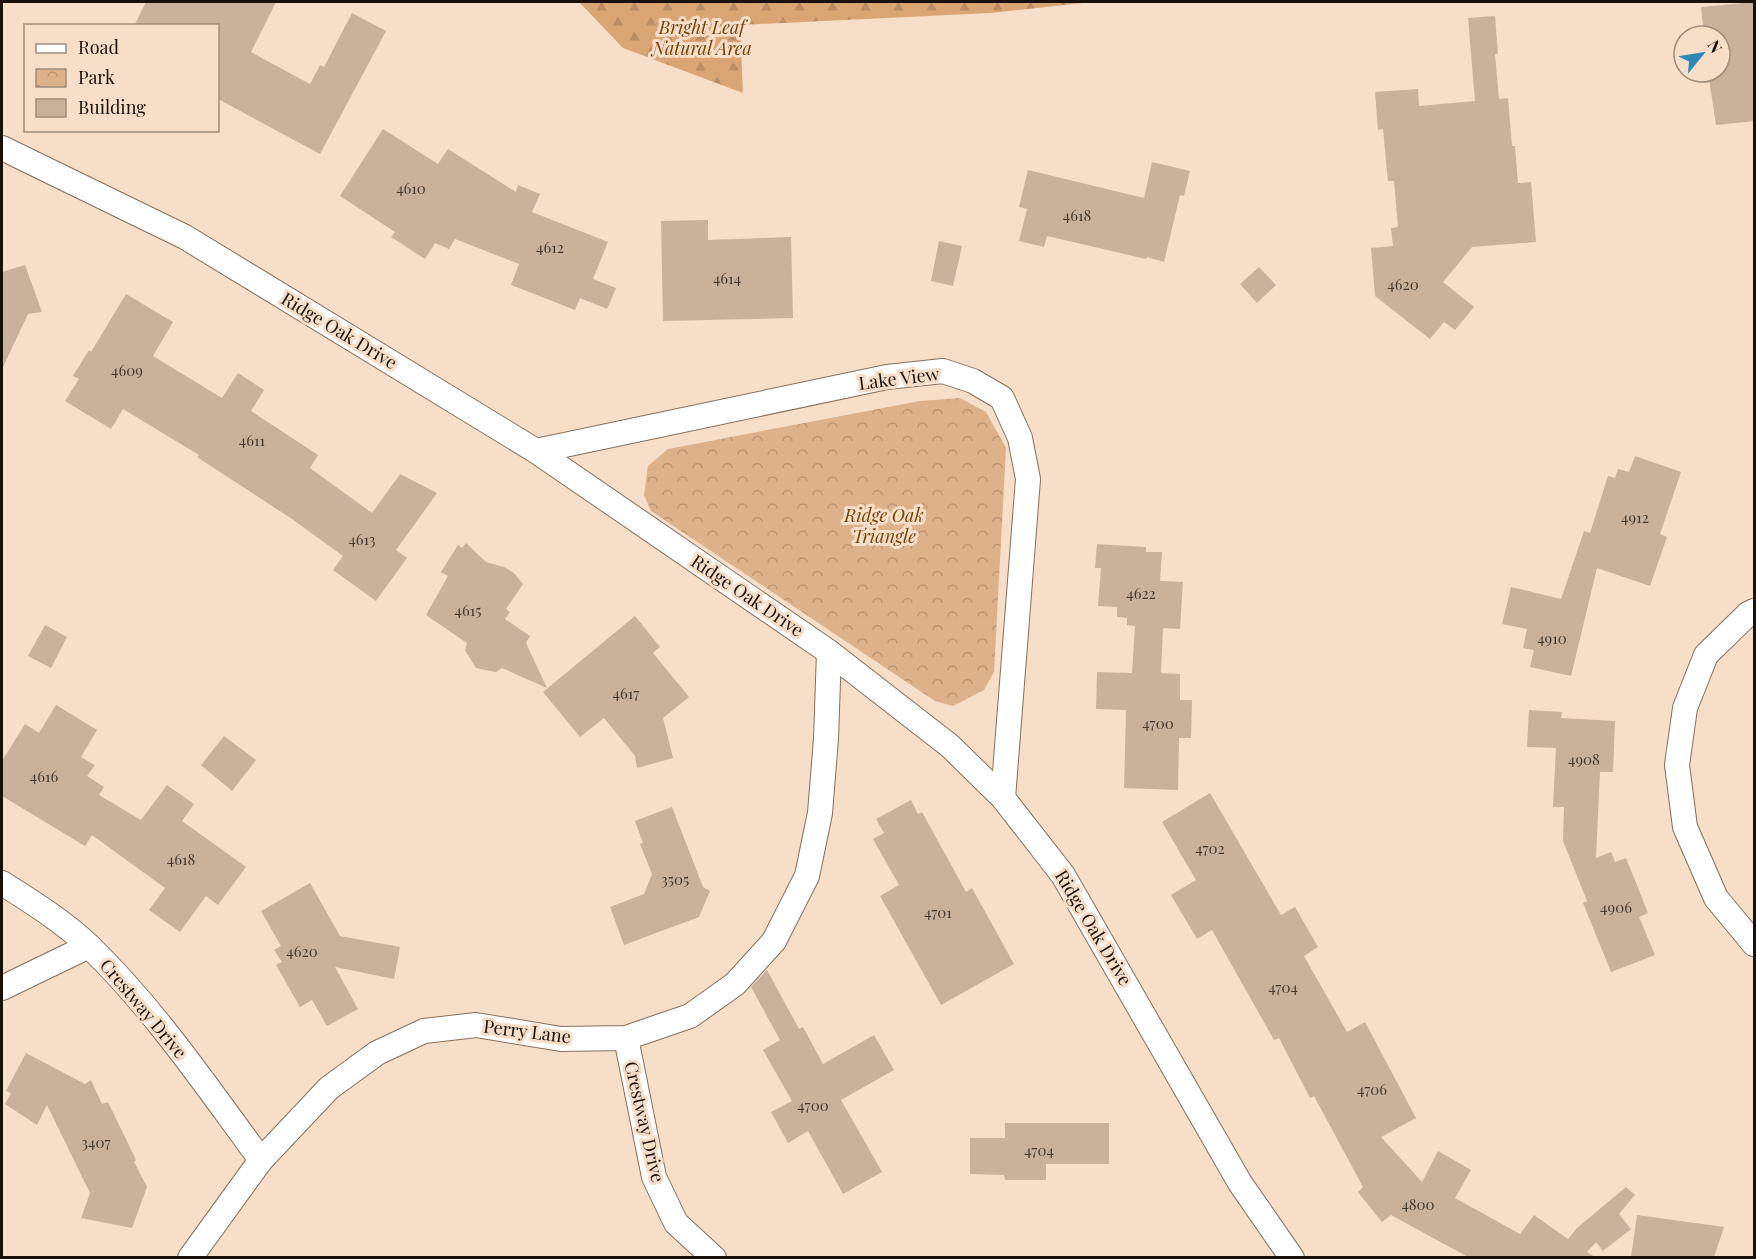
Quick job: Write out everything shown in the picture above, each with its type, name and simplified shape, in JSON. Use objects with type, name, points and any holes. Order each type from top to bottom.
[{"type":"street","name":"Ridge Oak Drive","points":[[2,148],[185,237],[536,451],[829,652],[950,746],[1003,798],[1063,874],[1240,1183],[1292,1257]]},
{"type":"street","name":"Lake View","points":[[536,451],[887,377],[943,371],[973,381],[1002,398],[1020,438],[1028,479],[1003,798]]},
{"type":"street","points":[[1755,611],[1748,614],[1706,656],[1685,708],[1677,765],[1686,827],[1716,898],[1755,944]]},
{"type":"street","name":"Perry Lane","points":[[190,1257],[261,1160],[329,1088],[377,1053],[424,1031],[476,1025],[561,1039],[626,1038],[690,1016],[735,984],[774,941],[807,876],[820,813],[826,739],[829,652]]},
{"type":"street","name":"Crestway Drive","points":[[2,883],[40,907],[89,946],[144,1004],[261,1160]]},
{"type":"street","points":[[2,988],[89,946]]},
{"type":"street","name":"Crestway Drive","points":[[626,1038],[654,1177],[676,1223],[714,1257]]},
{"type":"green space","name":"Bright Leaf Natural Area","points":[[579,2],[1092,2],[990,13],[740,25],[743,93],[623,48]]},
{"type":"green space","name":"Ridge Oak Triangle","points":[[960,398],[986,412],[1006,448],[994,672],[984,690],[953,706],[935,701],[651,511],[644,495],[648,466],[668,449],[920,401]]},
{"type":"building","points":[[146,2],[276,2],[251,52],[310,84],[320,65],[324,67],[352,13],[386,31],[320,154],[219,100],[219,24],[135,24]]},
{"type":"building","points":[[1755,2],[1755,121],[1716,125],[1710,84],[1732,84],[1732,24],[1703,24],[1701,7]]},
{"type":"building","points":[[1495,16],[1498,54],[1495,54],[1499,99],[1508,98],[1518,183],[1531,182],[1536,242],[1472,247],[1443,282],[1474,307],[1455,330],[1444,322],[1430,339],[1375,296],[1371,248],[1393,246],[1391,228],[1398,227],[1394,181],[1388,181],[1383,129],[1378,130],[1375,92],[1418,89],[1419,106],[1475,101],[1468,18]]},
{"type":"building","points":[[383,129],[438,164],[448,149],[516,192],[518,185],[540,194],[532,212],[608,242],[593,279],[616,288],[607,309],[580,298],[575,310],[511,285],[519,264],[455,239],[449,249],[435,243],[425,259],[391,237],[395,232],[340,196]]},
{"type":"building","points":[[1152,162],[1190,171],[1184,196],[1180,195],[1164,262],[1047,236],[1044,247],[1019,241],[1027,209],[1019,207],[1028,170],[1144,198]]},
{"type":"building","points":[[708,220],[708,240],[791,237],[793,318],[663,321],[661,221]]},
{"type":"building","points":[[939,241],[962,246],[953,286],[931,281]]},
{"type":"building","points":[[25,265],[42,312],[28,314],[2,369],[2,272]]},
{"type":"building","points":[[1259,267],[1276,285],[1257,303],[1240,284]]},
{"type":"building","points":[[126,294],[173,322],[153,356],[222,398],[238,373],[264,390],[251,411],[318,455],[310,468],[372,513],[400,474],[437,493],[396,550],[407,558],[376,601],[333,570],[343,556],[292,519],[197,457],[199,455],[123,409],[111,429],[65,401],[79,379],[73,376],[89,350],[91,352]]},
{"type":"building","points":[[1635,456],[1681,472],[1660,534],[1667,537],[1650,586],[1597,568],[1571,676],[1530,667],[1534,650],[1523,648],[1527,629],[1502,624],[1511,587],[1561,599],[1584,531],[1590,533],[1608,476],[1615,478],[1618,469],[1629,472]]},
{"type":"building","points":[[466,543],[486,562],[504,567],[514,573],[523,584],[506,609],[510,612],[505,619],[530,636],[526,643],[547,688],[502,668],[496,672],[476,668],[465,650],[467,643],[426,615],[448,576],[441,572],[458,545],[462,548]]},
{"type":"building","points":[[1097,544],[1146,547],[1146,552],[1162,552],[1160,581],[1183,582],[1180,629],[1163,628],[1161,673],[1180,674],[1180,700],[1192,700],[1191,738],[1179,738],[1178,790],[1124,788],[1126,710],[1096,709],[1097,672],[1132,673],[1135,626],[1127,625],[1127,618],[1117,617],[1117,607],[1098,606],[1101,568],[1095,568]]},
{"type":"building","points":[[635,616],[660,647],[653,653],[689,697],[663,718],[673,758],[637,768],[635,756],[604,718],[580,737],[543,692]]},
{"type":"building","points":[[45,625],[67,637],[51,668],[28,656]]},
{"type":"building","points":[[56,705],[97,730],[81,757],[95,765],[87,776],[104,787],[99,795],[141,820],[167,785],[194,804],[182,821],[246,867],[218,905],[206,896],[180,932],[149,910],[165,888],[92,835],[85,846],[2,796],[2,761],[25,724],[39,733]]},
{"type":"building","points":[[1529,710],[1562,712],[1561,718],[1615,721],[1613,772],[1600,772],[1596,858],[1611,852],[1615,862],[1626,858],[1648,913],[1639,917],[1655,955],[1611,972],[1583,903],[1587,901],[1563,841],[1564,807],[1553,807],[1556,748],[1527,747]]},
{"type":"building","points":[[224,736],[256,760],[232,791],[201,765]]},
{"type":"building","points":[[1210,793],[1281,915],[1295,907],[1318,947],[1304,956],[1347,1032],[1365,1022],[1416,1118],[1381,1137],[1422,1182],[1438,1151],[1471,1170],[1455,1198],[1520,1234],[1534,1215],[1568,1239],[1577,1228],[1626,1187],[1635,1195],[1619,1214],[1631,1229],[1603,1251],[1596,1242],[1587,1252],[1595,1257],[1468,1257],[1391,1215],[1382,1222],[1358,1192],[1363,1187],[1314,1096],[1310,1098],[1279,1038],[1274,1040],[1212,930],[1197,939],[1171,895],[1196,880],[1162,822]]},
{"type":"building","points":[[911,800],[918,814],[922,812],[966,892],[972,888],[1014,964],[941,1005],[880,896],[899,885],[873,839],[884,833],[876,819]]},
{"type":"building","points":[[672,807],[703,887],[710,891],[699,917],[624,945],[610,907],[644,894],[652,874],[640,844],[643,843],[635,821]]},
{"type":"building","points":[[310,883],[340,936],[400,947],[394,979],[335,967],[358,1009],[327,1026],[312,1000],[300,1007],[276,965],[282,962],[274,950],[281,946],[261,911]]},
{"type":"building","points":[[767,970],[799,1029],[803,1027],[823,1064],[874,1035],[894,1070],[841,1100],[882,1172],[843,1194],[808,1131],[788,1143],[771,1112],[792,1101],[763,1050],[780,1040],[751,987]]},
{"type":"building","points":[[26,1053],[85,1084],[91,1080],[102,1104],[108,1102],[147,1187],[132,1228],[81,1218],[90,1193],[47,1105],[37,1125],[5,1104],[11,1093],[6,1091]]},
{"type":"building","points":[[1005,1123],[1109,1123],[1109,1164],[1046,1164],[1046,1180],[1005,1180],[1004,1175],[970,1174],[970,1138],[1005,1138]]},
{"type":"building","points":[[1637,1215],[1724,1227],[1714,1257],[1631,1257]]}]
